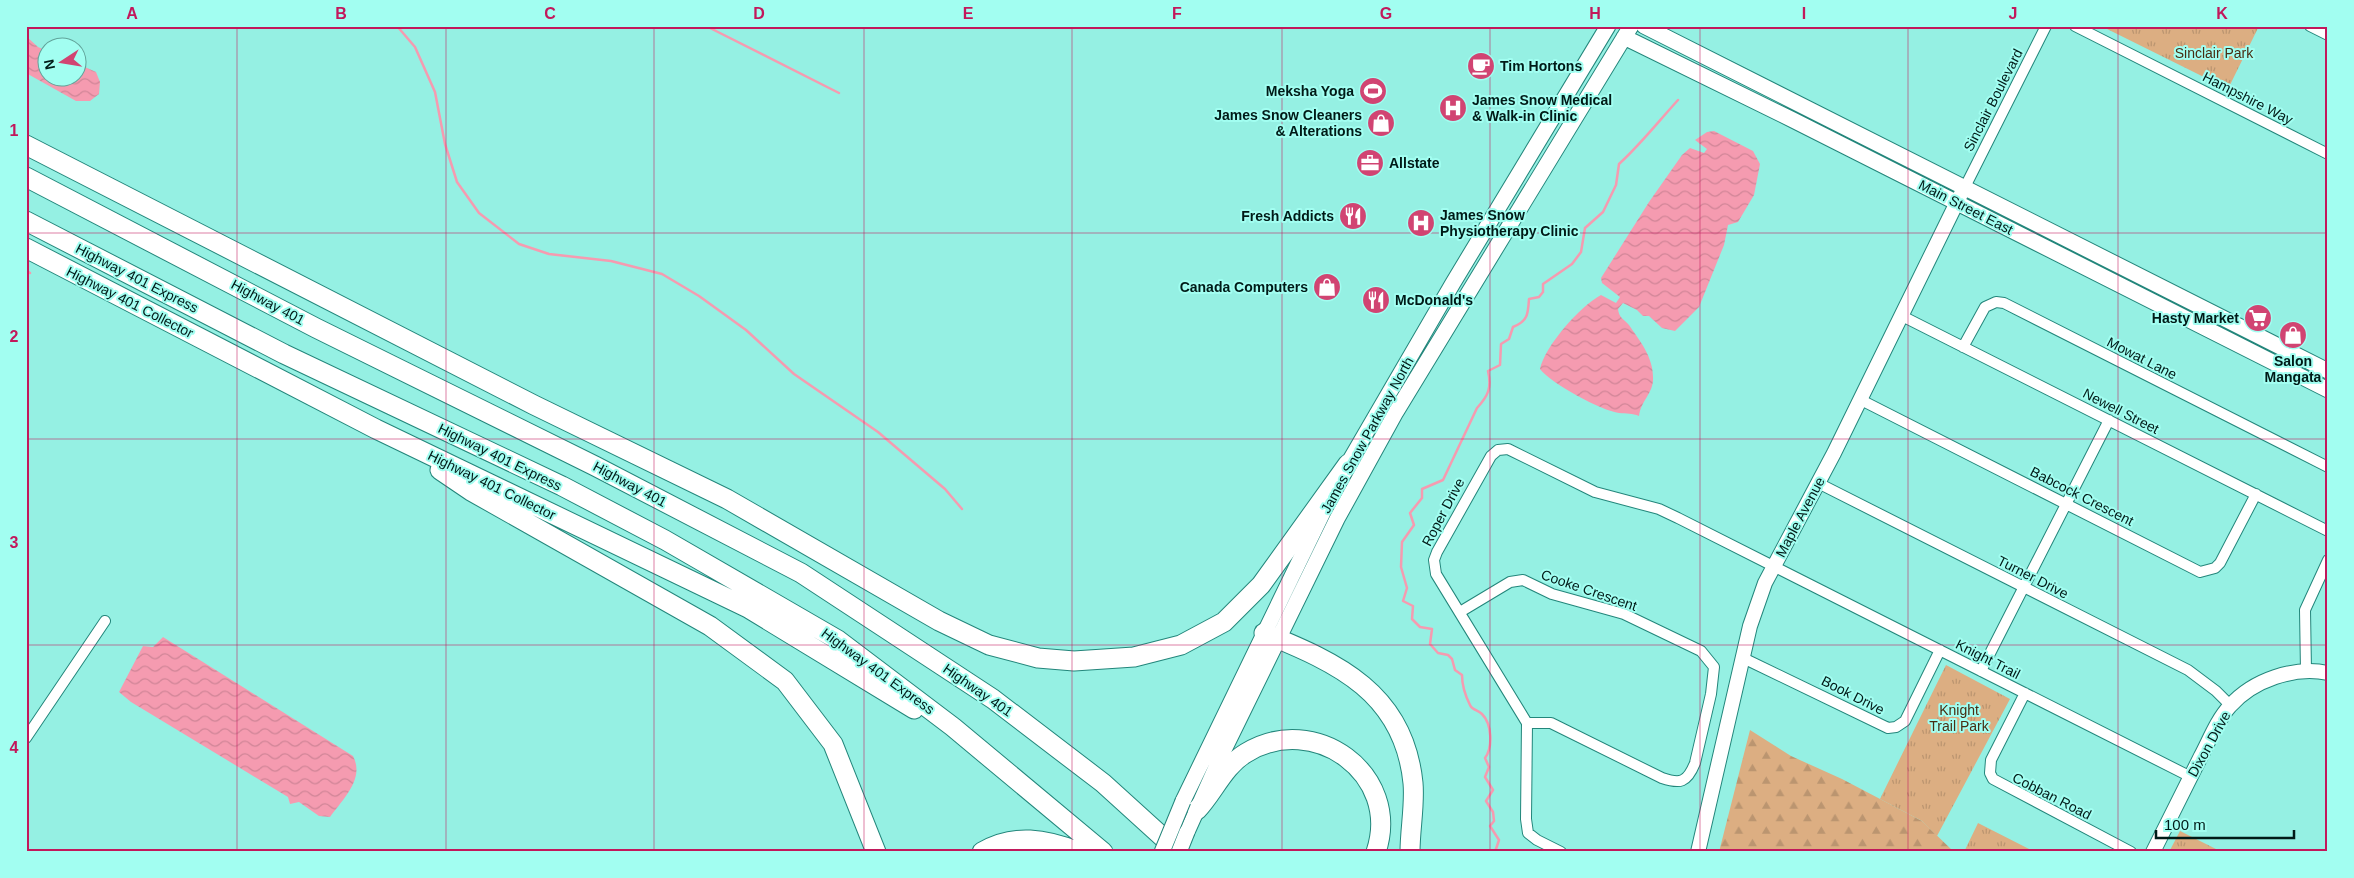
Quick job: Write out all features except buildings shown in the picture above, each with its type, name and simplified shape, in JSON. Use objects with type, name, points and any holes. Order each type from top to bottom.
[{"type":"highway","points":[[26,146],[518,397],[727,499],[939,621],[989,645],[1038,658],[1074,661],[1134,657],[1181,645],[1224,622],[1261,585],[1348,464]]},
{"type":"highway","name":"Highway 401","points":[[31,177],[316,328],[596,466],[801,573],[993,699],[1103,782],[1179,852]]},
{"type":"highway","name":"Highway 401 Express","points":[[26,221],[284,354],[562,486],[665,540],[838,640],[953,727]]},
{"type":"highway","name":"Highway 401 Collector","points":[[26,248],[376,428],[748,608],[918,712],[953,727]]},
{"type":"highway","points":[[376,428],[471,491],[710,626],[785,681],[833,744],[876,852]]},
{"type":"highway","points":[[1271,635],[1320,657],[1345,672],[1380,700],[1397,728],[1409,756],[1413,785],[1410,852]]},
{"type":"highway","points":[[953,727],[1103,852]]},
{"type":"highway","points":[[1190,805],[1208,797],[1232,764],[1245,753],[1275,741],[1315,742],[1343,754],[1357,766],[1369,782],[1380,814],[1380,838],[1376,852]]},
{"type":"highway","points":[[1152,827],[1193,852]]},
{"type":"highway","points":[[982,852],[1006,842],[1025,839],[1044,840],[1079,852]]},
{"type":"main road","name":"Main Street East","points":[[1644,26],[2328,371]]},
{"type":"main road","name":"James Snow Parkway North","points":[[1162,852],[1190,805],[1271,635],[1348,464],[1605,29]]},
{"type":"main road","name":"Main Street East","points":[[1627,32],[1957,203],[2328,390]]},
{"type":"main road","name":"James Snow Parkway North","points":[[1271,635],[1396,412],[1627,32]]},
{"type":"main road","name":"James Snow Parkway North","points":[[1179,852],[1187,832],[1190,805]]},
{"type":"street","name":"Sinclair Boulevard","points":[[1965,187],[2046,26]]},
{"type":"street","name":"Hampshire Way","points":[[2075,26],[2328,154]]},
{"type":"street","points":[[2310,26],[2328,35]]},
{"type":"street","name":"Main Street East","points":[[1605,29],[1627,32]]},
{"type":"street","name":"Maple Avenue","points":[[1698,852],[1750,626],[1765,583],[1861,400],[1965,187]]},
{"type":"street","name":"Mowat Lane","points":[[1963,347],[1985,306],[1996,302],[2004,303],[2328,466]]},
{"type":"street","name":"Newell Street","points":[[1902,316],[2328,530]]},
{"type":"street","name":"Babcock Crescent","points":[[1861,400],[2200,572],[2215,568],[2220,563],[2256,494]]},
{"type":"street","points":[[1982,672],[2109,420]]},
{"type":"street","name":"Roper Drive","points":[[1527,723],[1436,574],[1434,560],[1491,456],[1498,450],[1508,449],[1596,492],[1659,509],[1773,567]]},
{"type":"street","name":"Turner Drive","points":[[1818,483],[2188,670],[2211,687],[2230,705]]},
{"type":"street","points":[[2306,671],[2305,610],[2328,560]]},
{"type":"street","name":"Knight Trail","points":[[1773,567],[2191,777]]},
{"type":"street","name":"Cooke Crescent","points":[[1460,612],[1510,582],[1523,580],[1552,594],[1624,614],[1701,651],[1714,666],[1712,694],[1695,764],[1691,772],[1678,782],[1662,778],[1552,723],[1527,723]]},
{"type":"street","points":[[26,738],[105,621]]},
{"type":"street","name":"Book Drive","points":[[1743,658],[1888,728],[1896,727],[1905,721],[1940,650]]},
{"type":"street","name":"Dixon Drive","points":[[2153,852],[2215,728],[2230,705],[2262,682],[2277,676],[2306,671],[2328,673]]},
{"type":"street","name":"Cobban Road","points":[[2025,693],[1991,760],[1990,773],[1993,779],[2131,852]]},
{"type":"street","points":[[1527,723],[1526,819],[1528,833],[1561,852]]},
{"type":"green space","name":"Sinclair Park","points":[[2101,26],[2259,26],[2228,89]]},
{"type":"green space","name":"Knight Trail Park","points":[[1946,665],[2010,699],[1937,836],[1922,821],[1880,799]]},
{"type":"green space","points":[[1750,730],[1791,756],[1842,779],[1922,821],[1954,852],[1719,852]]},
{"type":"green space","points":[[1978,823],[2035,852],[1964,852]]},
{"type":"green space","points":[[2180,831],[2222,852],[2169,852]]},
{"type":"water","points":[[26,36],[38,47],[38,80],[26,73]]},
{"type":"water","points":[[88,68],[96,72],[100,82],[99,94],[90,101],[76,101],[53,88],[88,88]]},
{"type":"water","points":[[1714,131],[1753,151],[1760,164],[1754,195],[1738,222],[1728,225],[1724,245],[1699,307],[1675,331],[1662,328],[1649,316],[1643,316],[1637,310],[1623,303],[1618,309],[1648,355],[1651,362],[1653,383],[1642,405],[1639,416],[1611,411],[1577,396],[1554,382],[1540,369],[1543,360],[1564,328],[1593,300],[1601,295],[1616,303],[1620,297],[1602,283],[1601,278],[1649,202],[1682,155],[1690,148],[1704,153],[1707,149],[1695,140],[1707,132]]},
{"type":"water","points":[[163,637],[353,756],[356,764],[354,781],[346,796],[330,817],[319,816],[299,802],[290,804],[288,797],[131,702],[119,692],[143,646],[153,647]]},
{"type":"waterway","points":[[397,26],[415,47],[435,92],[445,144],[457,182],[479,213],[519,244],[549,254],[611,261],[662,274],[699,296],[746,330],[794,374],[878,432],[945,489],[962,509]]},
{"type":"waterway","points":[[706,26],[839,93]]},
{"type":"waterway","points":[[1495,852],[1499,840],[1490,826],[1494,821],[1493,812],[1486,801],[1493,790],[1485,777],[1489,767],[1485,758],[1490,742],[1488,724],[1482,714],[1470,705],[1464,690],[1462,675],[1455,670],[1452,659],[1448,655],[1438,653],[1430,644],[1432,629],[1420,627],[1412,619],[1413,606],[1403,601],[1407,588],[1401,567],[1402,542],[1414,525],[1410,513],[1422,498],[1422,489],[1443,480],[1477,408],[1484,400],[1488,391],[1490,382],[1488,371],[1500,365],[1501,344],[1509,339],[1513,327],[1522,322],[1526,316],[1529,299],[1539,297],[1543,292],[1543,284],[1572,264],[1581,252],[1585,228],[1603,212],[1616,185],[1619,164],[1678,100]]},
{"type":"waterway","points":[[26,270],[30,273]]},
{"type":"place","name":"Tim Hortons","points":[[1481,66]]},
{"type":"place","name":"Meksha Yoga","points":[[1373,91]]},
{"type":"place","name":"James Snow Medical & Walk-in Clinic","points":[[1453,108]]},
{"type":"place","name":"James Snow Cleaners & Alterations","points":[[1381,123]]},
{"type":"place","name":"Allstate","points":[[1370,163]]},
{"type":"place","name":"Fresh Addicts","points":[[1353,216]]},
{"type":"place","name":"James Snow Physiotherapy Clinic","points":[[1421,223]]},
{"type":"place","name":"Canada Computers","points":[[1327,287]]},
{"type":"place","name":"McDonald's","points":[[1376,300]]},
{"type":"place","name":"Hasty Market","points":[[2258,318]]},
{"type":"place","name":"Salon Mangata","points":[[2293,335]]}]
